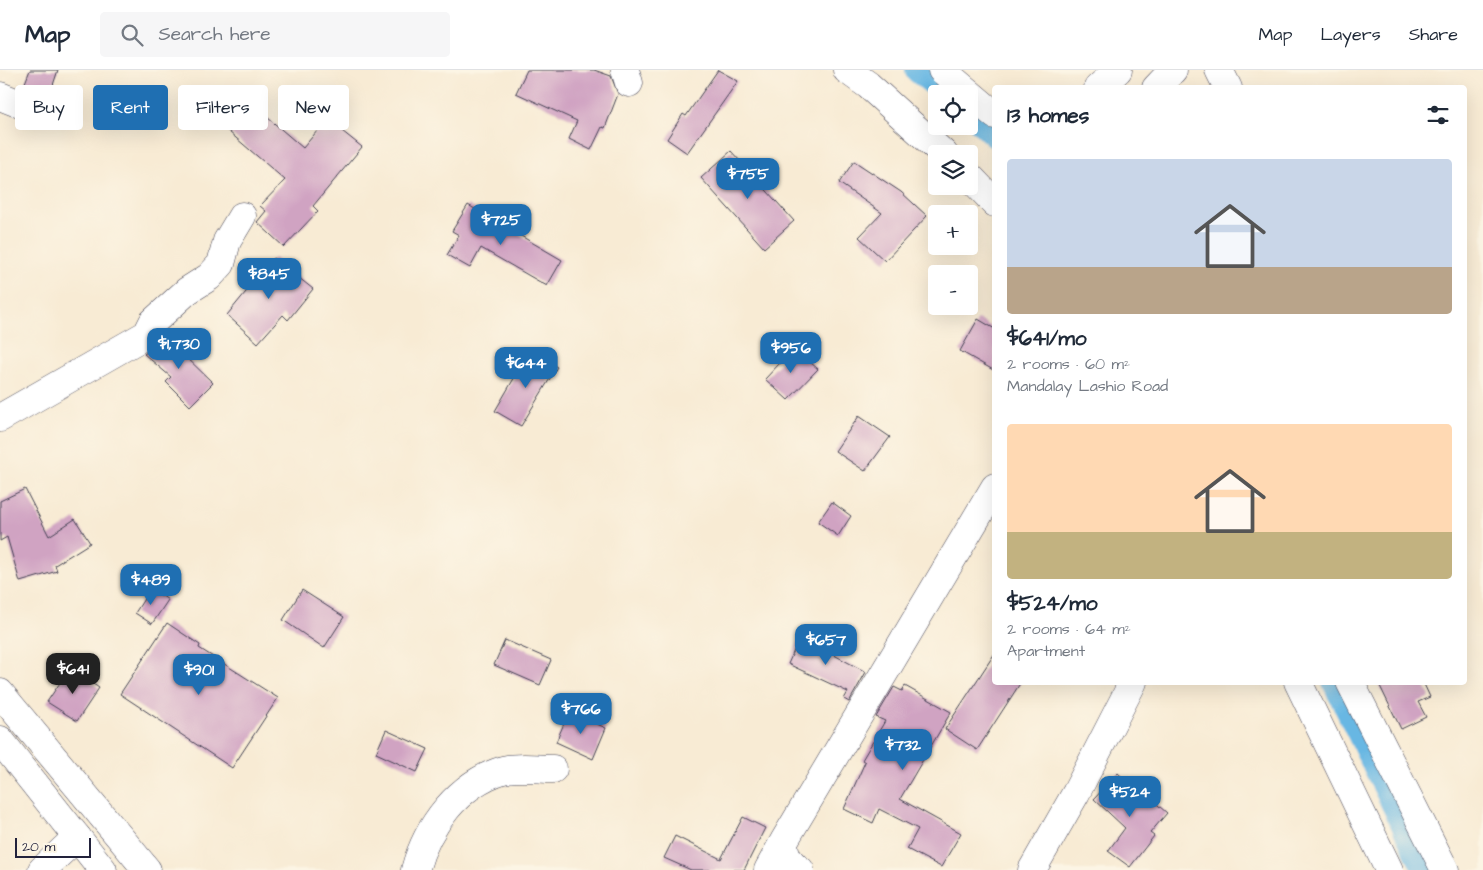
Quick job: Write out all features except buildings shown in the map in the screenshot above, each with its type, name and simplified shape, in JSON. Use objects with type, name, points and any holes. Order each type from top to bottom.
[{"type":"main road","points":[[846,70],[868,86],[934,145]]},
{"type":"main road","points":[[942,70],[992,113]]},
{"type":"main road","points":[[1101,85],[1118,70]]},
{"type":"main road","points":[[1159,85],[1173,70]]},
{"type":"main road","points":[[1219,70],[1226,85]]},
{"type":"main road","points":[[0,96],[15,102]]},
{"type":"main road","points":[[978,185],[992,200]]},
{"type":"main road","points":[[0,418],[138,341],[147,334],[153,322],[187,291],[209,276],[221,264],[227,241],[242,216]]},
{"type":"main road","points":[[768,870],[992,493]]},
{"type":"main road","points":[[1032,870],[1076,793],[1131,685]]},
{"type":"main road","points":[[1299,685],[1389,870]]},
{"type":"main road","points":[[1352,685],[1445,870]]},
{"type":"main road","points":[[0,693],[147,870]]},
{"type":"main road","points":[[0,740],[103,870]]},
{"type":"main road","points":[[415,870],[439,818],[463,790],[504,770],[553,769]]},
{"type":"main road","points":[[42,870],[77,837]]},
{"type":"main road","points":[[784,841],[784,852],[791,864],[800,870]]},
{"type":"waterway","points":[[918,70],[937,85]]},
{"type":"waterway","points":[[978,119],[992,132]]},
{"type":"waterway","points":[[1336,685],[1426,870]]}]
